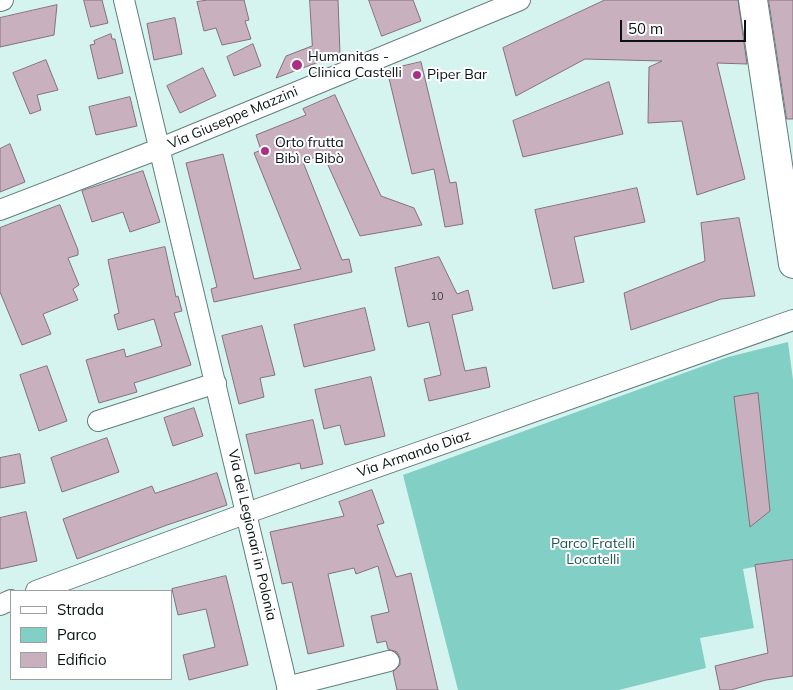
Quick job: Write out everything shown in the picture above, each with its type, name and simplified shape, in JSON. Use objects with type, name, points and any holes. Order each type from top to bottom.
[{"type":"street","name":"Via dei Legionari in Polonia","points":[[124,0],[161,148],[288,689],[389,661]]},
{"type":"street","name":"Via Giuseppe Mazzini","points":[[0,210],[161,148],[520,0]]},
{"type":"street","points":[[753,0],[793,264]]},
{"type":"street","name":"Via Armando Diaz","points":[[39,590],[247,513],[793,320]]},
{"type":"street","points":[[98,421],[216,383]]},
{"type":"green space","name":"Parco Fratelli Locatelli","points":[[788,342],[793,380],[793,560],[743,569],[754,628],[700,638],[706,668],[619,690],[458,690],[403,475],[728,357]]},
{"type":"building","points":[[84,0],[102,0],[108,23],[91,27]]},
{"type":"building","points":[[208,0],[244,0],[249,20],[245,21],[251,39],[222,45],[216,28],[204,31],[197,2]]},
{"type":"building","points":[[310,0],[338,0],[340,54],[276,78],[286,56],[312,46]]},
{"type":"building","points":[[369,0],[413,0],[421,21],[382,36]]},
{"type":"building","points":[[605,0],[738,0],[747,64],[717,63],[745,179],[697,195],[682,121],[648,123],[649,67],[662,61],[585,59],[516,96],[503,48]]},
{"type":"building","points":[[769,0],[793,0],[793,119],[787,119]]},
{"type":"building","points":[[57,5],[54,35],[0,47],[0,18]]},
{"type":"building","points":[[175,18],[182,54],[154,60],[147,24]]},
{"type":"building","points":[[111,34],[112,39],[115,39],[123,73],[98,79],[90,45],[95,44],[94,41]]},
{"type":"building","points":[[253,44],[261,66],[234,76],[227,57]]},
{"type":"building","points":[[46,60],[58,90],[37,95],[41,110],[30,114],[13,73]]},
{"type":"building","points":[[421,62],[450,183],[456,182],[463,224],[445,227],[434,169],[412,174],[387,70]]},
{"type":"building","points":[[203,68],[216,96],[180,113],[167,86]]},
{"type":"building","points":[[609,82],[623,134],[523,157],[513,121]]},
{"type":"building","points":[[335,95],[381,196],[414,208],[422,225],[360,236],[323,154],[303,162],[342,260],[349,259],[352,272],[214,302],[211,289],[217,287],[186,163],[223,154],[254,279],[301,269],[254,153],[261,150],[256,135],[306,115],[303,109]]},
{"type":"building","points":[[130,97],[137,126],[96,135],[89,107]]},
{"type":"building","points":[[10,144],[25,182],[0,192],[0,149]]},
{"type":"building","points":[[143,171],[160,222],[130,232],[123,212],[92,222],[82,191]]},
{"type":"building","points":[[637,188],[645,222],[574,237],[584,282],[553,289],[535,210]]},
{"type":"building","points":[[60,205],[78,250],[78,255],[68,258],[79,285],[73,289],[78,300],[43,314],[51,334],[22,345],[0,292],[0,228]]},
{"type":"building","points":[[739,218],[755,296],[721,299],[631,330],[624,293],[705,261],[701,223]]},
{"type":"building","points":[[165,247],[176,297],[178,296],[182,311],[174,313],[191,365],[134,383],[137,392],[99,403],[86,360],[124,349],[126,357],[162,346],[154,319],[118,330],[114,315],[119,313],[108,260]]},
{"type":"building","points":[[439,257],[457,294],[468,290],[473,310],[452,315],[465,371],[486,367],[490,387],[429,401],[424,379],[441,375],[429,322],[408,327],[395,268]]},
{"type":"building","points":[[365,308],[375,350],[304,367],[294,325]]},
{"type":"building","points":[[262,326],[275,375],[260,378],[264,397],[239,404],[222,336]]},
{"type":"building","points":[[47,366],[67,421],[39,431],[20,375]]},
{"type":"building","points":[[371,377],[385,436],[345,445],[340,425],[324,429],[315,390]]},
{"type":"building","points":[[758,393],[770,511],[750,527],[734,397]]},
{"type":"building","points":[[194,408],[203,436],[173,446],[164,418]]},
{"type":"building","points":[[313,420],[323,464],[301,469],[300,463],[255,474],[246,435]]},
{"type":"building","points":[[107,438],[119,472],[62,492],[51,458]]},
{"type":"building","points":[[20,454],[25,483],[0,488],[0,458]]},
{"type":"building","points":[[217,473],[227,505],[167,525],[77,559],[63,519],[152,486],[155,493]]},
{"type":"building","points":[[372,490],[384,523],[377,525],[396,577],[411,573],[438,690],[397,690],[393,672],[400,665],[400,658],[397,652],[388,649],[386,641],[377,643],[371,616],[389,612],[378,566],[356,574],[354,568],[328,574],[344,646],[308,654],[292,582],[282,584],[270,532],[344,516],[339,502]]},
{"type":"building","points":[[26,512],[37,561],[0,569],[0,518]]},
{"type":"building","points":[[793,560],[793,676],[766,680],[731,690],[720,690],[715,666],[768,653],[755,565]]},
{"type":"building","points":[[226,576],[248,665],[189,680],[183,655],[215,647],[206,609],[178,615],[172,589]]},
{"type":"place","name":"Humanitas - Clinica Castelli","points":[[297,65]]},
{"type":"place","name":"Piper Bar","points":[[417,75]]},
{"type":"place","name":"Orto frutta Bibì e Bibò","points":[[265,151]]}]
